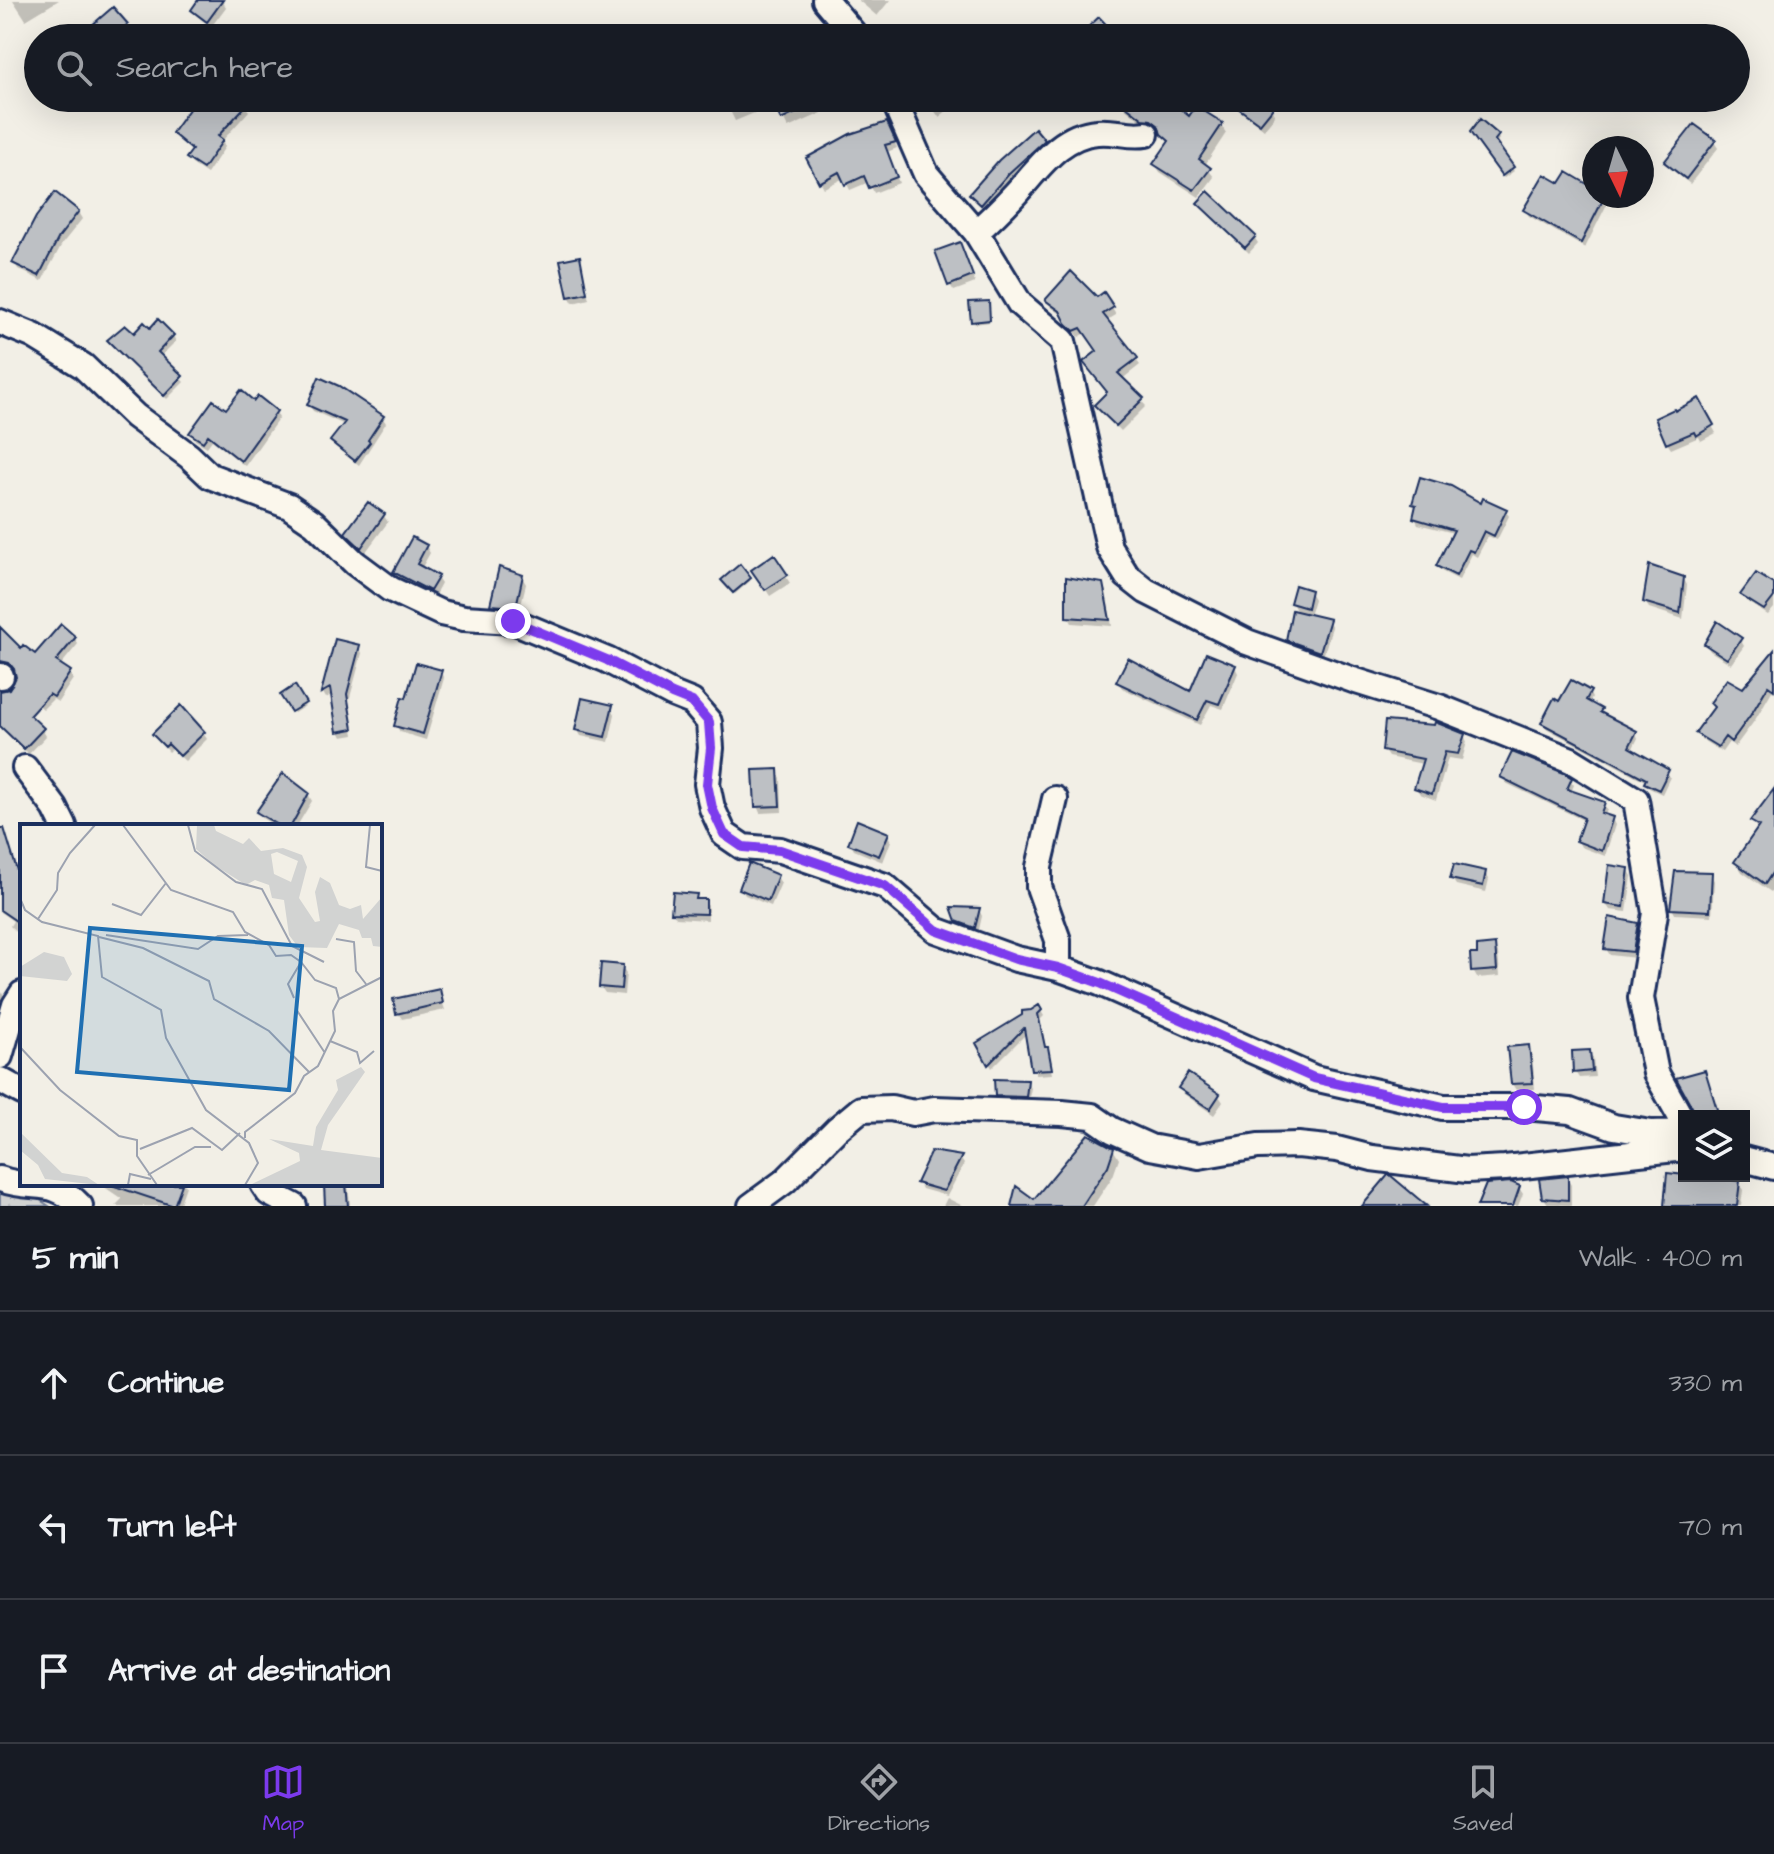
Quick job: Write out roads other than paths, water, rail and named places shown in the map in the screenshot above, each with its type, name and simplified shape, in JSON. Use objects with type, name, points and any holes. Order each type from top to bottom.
[{"type":"street","points":[[825,0],[845,24]]},
{"type":"street","points":[[899,112],[926,174],[976,232],[1020,304],[1063,341],[1109,547],[1127,576],[1146,591],[1247,642],[1439,707],[1571,760],[1636,800],[1655,913],[1641,998],[1656,1073],[1678,1112]]},
{"type":"street","points":[[976,232],[1056,148],[1082,135],[1099,131],[1133,136],[1146,134]]},
{"type":"street","points":[[0,322],[34,336],[83,366],[135,416],[189,456],[210,476],[289,506],[314,523],[355,563],[390,589],[441,613],[464,618],[513,621],[607,660],[692,702],[709,722],[711,748],[707,784],[712,808],[724,834],[743,847],[780,850],[885,886],[936,930],[1016,959],[1058,968],[1100,983],[1314,1078],[1443,1107],[1524,1107],[1570,1111],[1614,1127],[1651,1133],[1678,1132]]},
{"type":"street","points":[[25,768],[63,824]]},
{"type":"street","points":[[1055,799],[1039,867],[1039,887],[1058,940],[1058,968]]},
{"type":"street","points":[[0,1056],[20,997]]},
{"type":"street","points":[[0,1080],[20,1091]]},
{"type":"street","points":[[751,1206],[785,1181],[861,1109],[891,1108],[913,1113],[934,1109],[1092,1116],[1112,1130],[1150,1147],[1199,1156],[1258,1146],[1298,1145],[1467,1170],[1678,1149]]},
{"type":"street","points":[[1750,1161],[1774,1167]]},
{"type":"street","points":[[0,1179],[19,1186],[57,1186],[80,1206]]},
{"type":"street","points":[[264,1186],[269,1193],[294,1206]]}]
